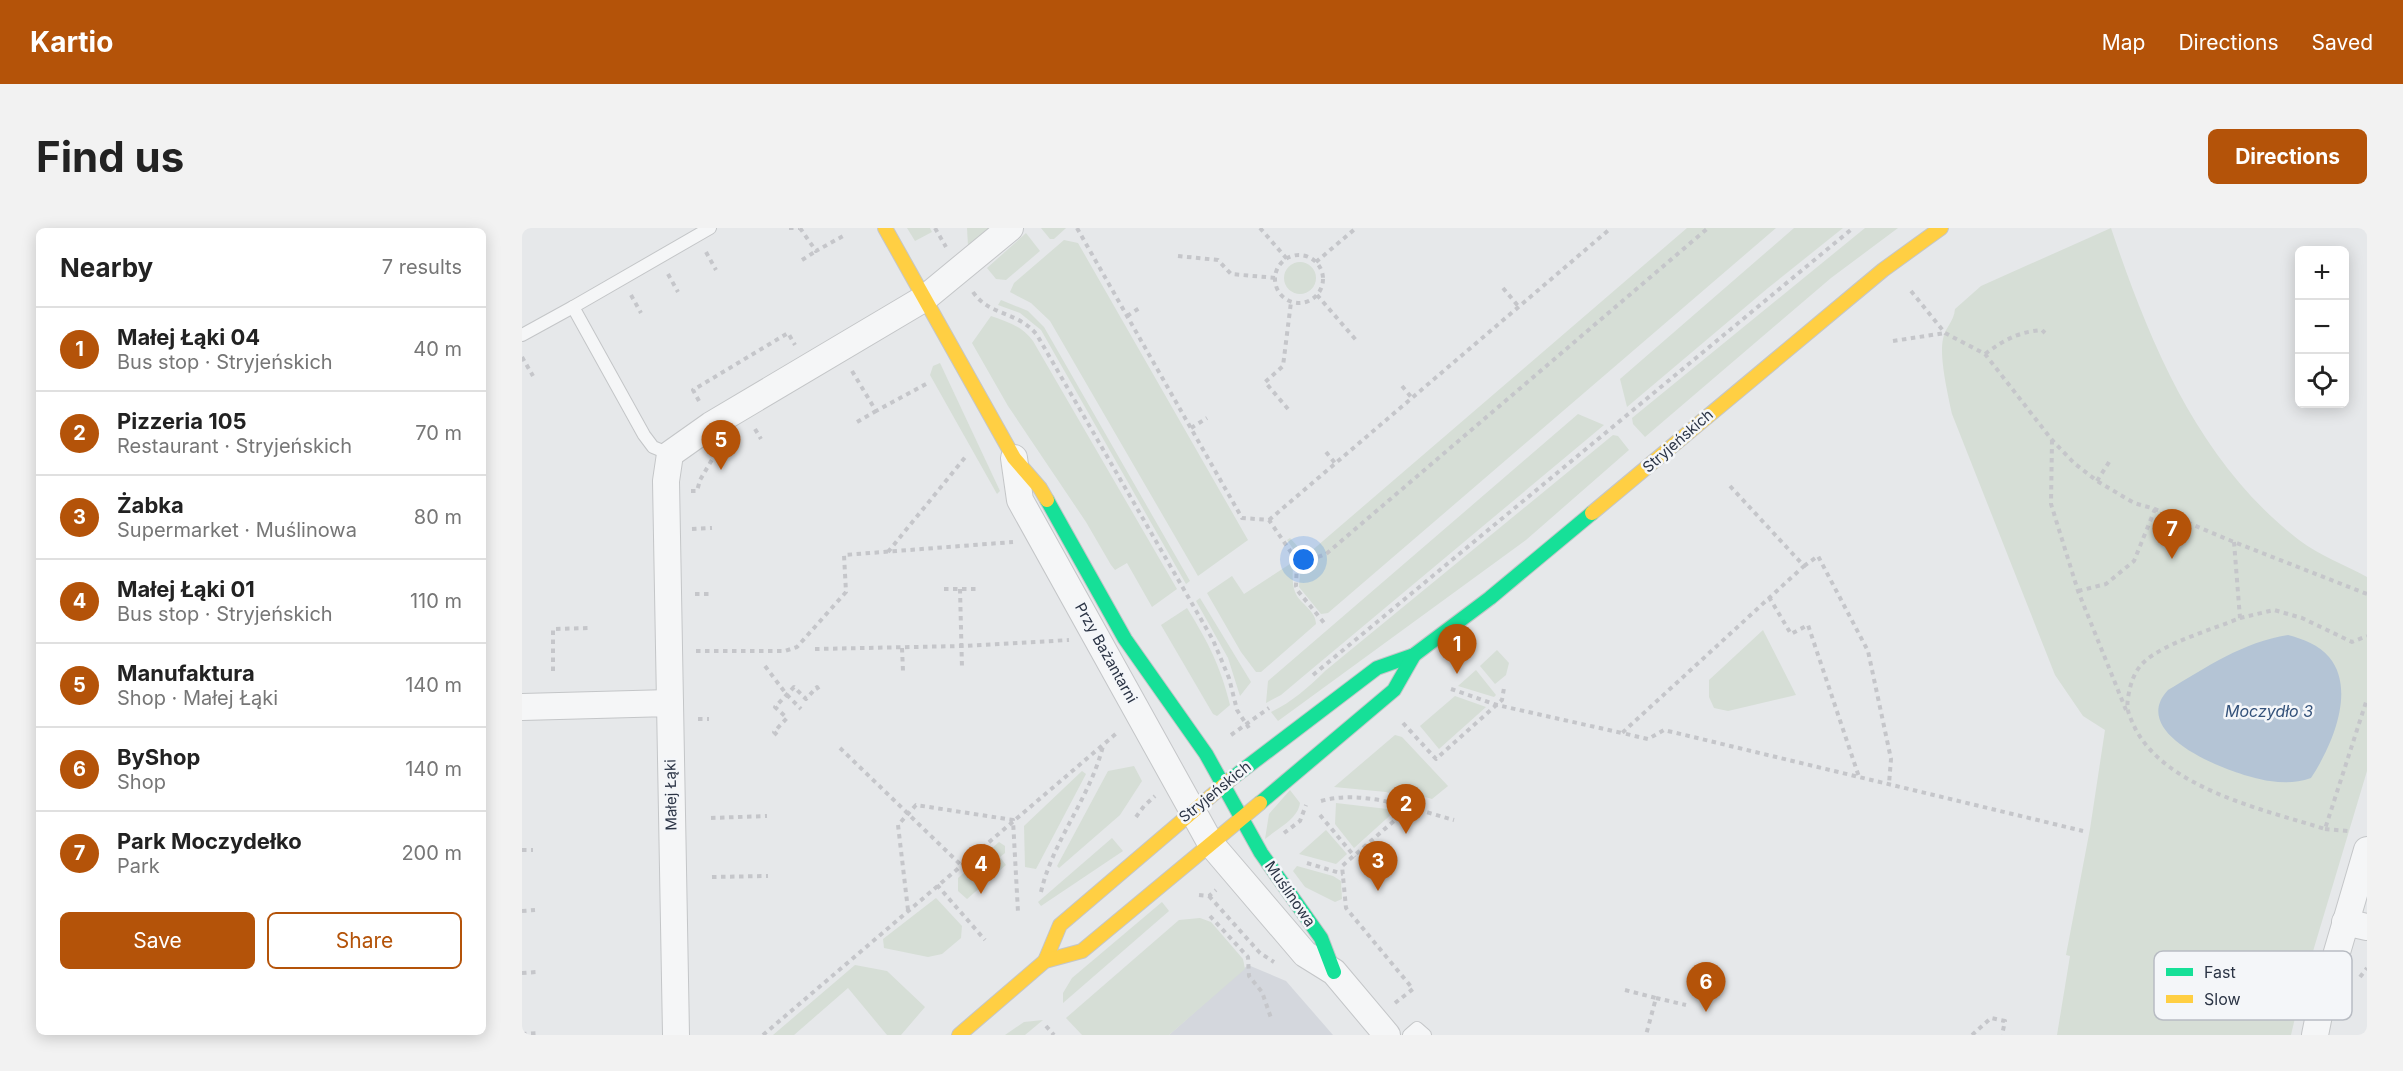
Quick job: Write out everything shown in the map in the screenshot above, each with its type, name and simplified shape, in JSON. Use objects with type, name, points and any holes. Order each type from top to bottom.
[{"type":"street","name":"Przy Bażantarni","points":[[885,228],[1014,458],[1040,488],[1125,639],[1206,754],[1240,819]]},
{"type":"street","points":[[670,454],[711,425],[925,298],[1010,228]]},
{"type":"street","name":"Stryjeńskich","points":[[1045,961],[1060,925],[1223,785],[1377,668],[1414,655],[1554,546],[1884,270],[1941,228]]},
{"type":"street","name":"Małej Łąki","points":[[670,454],[667,492],[676,1035]]},
{"type":"street","name":"Przy Bażantarni","points":[[1014,458],[1020,500],[1211,844]]},
{"type":"street","name":"Stryjeńskich","points":[[959,1035],[1045,961],[1082,951],[1211,844],[1394,690],[1414,655]]},
{"type":"street","points":[[522,707],[670,703]]},
{"type":"street","name":"Muślinowa","points":[[1240,819],[1280,883],[1321,938],[1334,972]]},
{"type":"street","name":"Muślinowa","points":[[1211,844],[1305,954],[1334,972],[1402,1034]]},
{"type":"street","points":[[2346,951],[2356,924],[2367,850]]},
{"type":"street","points":[[2315,1035],[2321,1020]]},
{"type":"lane","points":[[522,334],[710,228]]},
{"type":"lane","points":[[573,307],[644,435],[653,447],[670,454]]},
{"type":"lane","points":[[1402,1034],[1417,1028],[1425,1035]]},
{"type":"path","points":[[789,228],[800,228],[816,251]]},
{"type":"path","points":[[935,228],[948,249]]},
{"type":"path","points":[[1077,228],[1242,519],[1269,520],[1611,228]]},
{"type":"path","points":[[1260,228],[1287,259]]},
{"type":"path","points":[[1316,262],[1356,228]]},
{"type":"path","points":[[1602,228],[1606,232]]},
{"type":"path","points":[[1292,554],[1312,559],[1326,554],[1708,228]]},
{"type":"path","points":[[1305,682],[1853,228]]},
{"type":"path","points":[[802,260],[843,236]]},
{"type":"path","points":[[1299,255],[1308,257],[1316,262],[1322,271],[1323,280],[1317,295],[1308,302],[1291,302],[1279,292],[1276,278],[1281,263],[1287,259],[1299,255]]},
{"type":"path","points":[[1178,256],[1218,260],[1231,274],[1276,278]]},
{"type":"path","points":[[611,285],[621,300],[631,294],[640,313]]},
{"type":"path","points":[[968,285],[982,302],[999,312],[1023,321],[1037,335],[1212,640],[1229,678],[1237,710],[1252,731]]},
{"type":"path","points":[[1503,288],[1519,307]]},
{"type":"path","points":[[1911,291],[1945,333],[1985,354],[2052,440],[2074,463],[2097,481],[2134,503],[2367,594]]},
{"type":"path","points":[[1317,295],[1356,340]]},
{"type":"path","points":[[1288,409],[1264,382],[1283,366],[1291,302]]},
{"type":"path","points":[[1127,316],[1141,307]]},
{"type":"path","points":[[1985,354],[2004,340],[2024,332],[2042,330],[2045,333]]},
{"type":"path","points":[[703,409],[693,390],[788,333],[799,351]]},
{"type":"path","points":[[1893,341],[1945,333]]},
{"type":"path","points":[[840,350],[876,411]]},
{"type":"path","points":[[522,357],[533,376]]},
{"type":"path","points":[[857,422],[926,384]]},
{"type":"path","points":[[1402,386],[1412,398]]},
{"type":"path","points":[[1191,428],[1207,418]]},
{"type":"path","points":[[2052,440],[2051,504],[2078,591],[2126,711],[2143,744],[2186,779],[2220,795],[2325,829],[2341,831]]},
{"type":"path","points":[[1326,452],[1335,463]]},
{"type":"path","points":[[667,492],[697,491],[700,480],[715,454]]},
{"type":"path","points":[[888,552],[967,456]]},
{"type":"path","points":[[2097,481],[2112,459]]},
{"type":"path","points":[[1730,486],[1804,566]]},
{"type":"path","points":[[2078,591],[2106,584],[2134,561],[2154,509]]},
{"type":"path","points":[[1269,520],[1297,561],[1296,586],[1298,591],[1325,624]]},
{"type":"path","points":[[692,651],[792,650],[806,638],[846,592],[844,555],[1017,542]]},
{"type":"path","points":[[2234,542],[2240,618]]},
{"type":"path","points":[[1622,733],[1769,597],[1818,556],[1868,651],[1891,759],[1889,784]]},
{"type":"path","points":[[960,589],[962,668]]},
{"type":"path","points":[[944,590],[977,589]]},
{"type":"path","points":[[1769,597],[1791,634],[1808,625],[1859,777]]},
{"type":"path","points":[[2126,711],[2130,683],[2143,663],[2157,652],[2240,618],[2274,610],[2302,618],[2352,642],[2367,636]]},
{"type":"path","points":[[553,670],[553,629],[589,628]]},
{"type":"path","points":[[814,649],[962,646],[1073,640]]},
{"type":"path","points":[[902,648],[903,671]]},
{"type":"path","points":[[765,666],[801,709]]},
{"type":"path","points":[[777,735],[774,732],[787,718],[775,707],[794,687],[806,699],[817,687],[819,690]]},
{"type":"path","points":[[1401,720],[1436,759],[1502,700],[1504,688]]},
{"type":"path","points":[[1450,689],[1497,705],[1648,739],[1664,730],[2082,831]]},
{"type":"path","points":[[2325,829],[2367,699]]},
{"type":"path","points":[[1226,738],[1272,706]]},
{"type":"path","points":[[763,1035],[1123,728]]},
{"type":"path","points":[[1041,892],[1046,871],[1097,767],[1103,746]]},
{"type":"path","points":[[840,748],[961,865]]},
{"type":"path","points":[[1321,801],[1335,797],[1377,800],[1454,820]]},
{"type":"path","points":[[908,910],[898,825],[916,805],[1014,820]]},
{"type":"path","points":[[1402,1034],[1392,1006],[1413,989],[1346,908],[1342,866],[1355,857],[1408,808]]},
{"type":"path","points":[[1320,815],[1355,857]]},
{"type":"path","points":[[711,818],[767,816]]},
{"type":"path","points":[[1014,820],[1018,912]]},
{"type":"path","points":[[522,850],[533,850]]},
{"type":"path","points":[[1303,861],[1344,874]]},
{"type":"path","points":[[712,877],[768,876]]},
{"type":"path","points":[[938,885],[985,940]]},
{"type":"path","points":[[522,911],[535,910]]},
{"type":"path","points":[[1210,916],[1248,957],[1249,976],[1262,992],[1271,1018]]},
{"type":"path","points":[[522,973],[537,972]]},
{"type":"path","points":[[1625,990],[1686,1005]]},
{"type":"path","points":[[1646,1035],[1656,998]]},
{"type":"path","points":[[1972,1035],[1991,1018],[2005,1021],[2002,1035]]},
{"type":"path","points":[[1046,1026],[1054,1035]]},
{"type":"path","points":[[522,1034],[539,1034]]},
{"type":"shaded area","points":[[907,228],[930,228],[932,232],[915,241]]},
{"type":"shaded area","points":[[967,228],[991,228],[968,246]]},
{"type":"shaded area","points":[[1041,228],[1066,228],[1054,239],[1050,239]]},
{"type":"shaded area","points":[[1687,228],[1776,228],[1328,613],[1321,614],[1299,587],[1301,560],[1287,540],[1290,538],[1299,548],[1309,553]]},
{"type":"shaded area","points":[[1794,228],[1843,228],[1627,407],[1620,379]]},
{"type":"shaded area","points":[[1865,228],[1898,228],[1831,278],[1645,437],[1633,424],[1632,418]]},
{"type":"shaded area","points":[[2111,228],[2126,272],[2161,357],[2182,399],[2206,438],[2233,475],[2264,509],[2299,540],[2367,577],[2367,771],[2313,951],[2154,951],[2154,1020],[2295,1020],[2291,1035],[2057,1035],[2070,956],[2066,955],[2090,829],[2105,730],[2083,716],[2055,675],[1952,414],[1944,376],[1942,347],[1944,335],[1955,309],[1981,286]]},
{"type":"shaded area","points":[[1026,233],[1040,251],[1006,280],[996,279],[987,268]]},
{"type":"shaded area","points":[[1064,240],[1078,243],[1248,540],[1198,576],[1050,321],[1031,303],[1010,292],[1014,283]]},
{"type":"shaded area","points":[[1300,262],[1311,267],[1316,278],[1311,289],[1300,294],[1289,289],[1284,278],[1289,267]]},
{"type":"shaded area","points":[[1001,300],[1028,311],[1044,327],[1190,581],[1186,584],[1041,330],[1020,313],[998,305]]},
{"type":"shaded area","points":[[991,316],[1019,328],[1033,341],[1177,589],[1152,607],[1127,563],[1115,570],[1111,565],[1086,522],[1008,406],[972,343]]},
{"type":"shaded area","points":[[940,363],[1000,491],[997,494],[930,375],[933,366]]},
{"type":"shaded area","points":[[1578,414],[1604,425],[1281,695],[1266,703],[1268,681]]},
{"type":"shaded area","points":[[1613,435],[1618,436],[1629,450],[1526,540],[1278,721],[1271,712],[1300,694]]},
{"type":"shaded area","points":[[1293,562],[1295,592],[1312,612],[1316,624],[1261,672],[1256,672],[1241,652],[1207,593],[1232,576],[1244,594]]},
{"type":"shaded area","points":[[1200,598],[1251,682],[1240,696],[1228,658],[1196,601]]},
{"type":"shaded area","points":[[1187,608],[1213,654],[1230,705],[1217,716],[1213,714],[1161,625]]},
{"type":"shaded area","points":[[1763,630],[1796,695],[1728,711],[1714,708],[1709,697],[1709,680]]},
{"type":"shaded area","points":[[1497,650],[1509,663],[1506,675],[1495,684],[1480,666]]},
{"type":"shaded area","points":[[1476,670],[1496,695],[1494,697],[1458,686]]},
{"type":"shaded area","points":[[1455,696],[1486,707],[1439,749],[1420,726]]},
{"type":"shaded area","points":[[1395,735],[1402,737],[1448,786],[1432,799],[1414,794],[1408,799],[1386,792],[1334,787]]},
{"type":"shaded area","points":[[1134,766],[1142,781],[1120,815],[1059,868],[1057,866],[1108,771]]},
{"type":"shaded area","points":[[1082,771],[1086,774],[1036,869],[1025,867],[1024,826]]},
{"type":"shaded area","points":[[1290,790],[1300,803],[1298,809],[1291,819],[1265,839],[1269,814]]},
{"type":"shaded area","points":[[1336,803],[1396,810],[1354,848],[1335,824]]},
{"type":"shaded area","points":[[1326,830],[1347,854],[1336,864],[1299,854]]},
{"type":"shaded area","points":[[1112,838],[1123,851],[1041,906],[1038,902]]},
{"type":"shaded area","points":[[999,842],[1005,846],[1005,853],[1000,857],[1006,865],[967,899],[958,891],[958,878]]},
{"type":"shaded area","points":[[1297,866],[1333,876],[1341,881],[1342,899],[1335,902],[1305,887],[1293,871]]},
{"type":"shaded area","points":[[936,898],[962,926],[961,938],[942,954],[928,957],[884,948],[883,939]]},
{"type":"shaded area","points":[[1162,902],[1169,911],[1063,1003],[1063,993],[1072,978]]},
{"type":"shaded area","points":[[1200,918],[1211,922],[1243,959],[1245,969],[1169,1035],[1082,1035],[1066,1018],[1179,920]]},
{"type":"shaded area","points":[[855,965],[887,971],[925,1007],[901,1035],[887,1035],[848,988],[794,1035],[773,1035]]},
{"type":"shaded area","points":[[1248,965],[1286,981],[1333,1035],[1169,1035]]},
{"type":"shaded area","points":[[1043,1020],[1025,1035],[1005,1035],[1024,1022]]},
{"type":"water","name":"Moczydło 3","points":[[2288,635],[2310,643],[2325,653],[2337,670],[2341,686],[2341,702],[2333,735],[2311,778],[2301,781],[2270,781],[2234,772],[2190,751],[2173,738],[2161,723],[2159,707],[2168,690],[2241,649]]},
{"type":"traffic: fast","points":[[1047,500],[1125,639],[1206,754],[1261,853],[1321,938],[1334,972]]},
{"type":"traffic: fast","points":[[1231,779],[1377,668],[1414,655],[1490,598],[1592,513]]},
{"type":"traffic: fast","points":[[1260,803],[1394,690],[1414,655]]},
{"type":"traffic: slow","points":[[885,228],[1014,458],[1040,488],[1047,500]]},
{"type":"traffic: slow","points":[[1592,513],[1883,270],[1941,228]]},
{"type":"traffic: slow","points":[[1045,961],[1060,925],[1231,779]]},
{"type":"traffic: slow","points":[[959,1035],[1045,961],[1082,951],[1260,803]]},
{"type":"place","name":"Manufaktura","points":[[721,470]]},
{"type":"place","name":"Park Moczydełko","points":[[2172,559]]},
{"type":"place","name":"Małej Łąki 04","points":[[1457,674]]},
{"type":"place","name":"Pizzeria 105","points":[[1406,834]]},
{"type":"place","name":"Żabka","points":[[1378,891]]},
{"type":"place","name":"Małej Łąki 01","points":[[981,894]]},
{"type":"place","name":"ByShop","points":[[1706,1012]]}]
